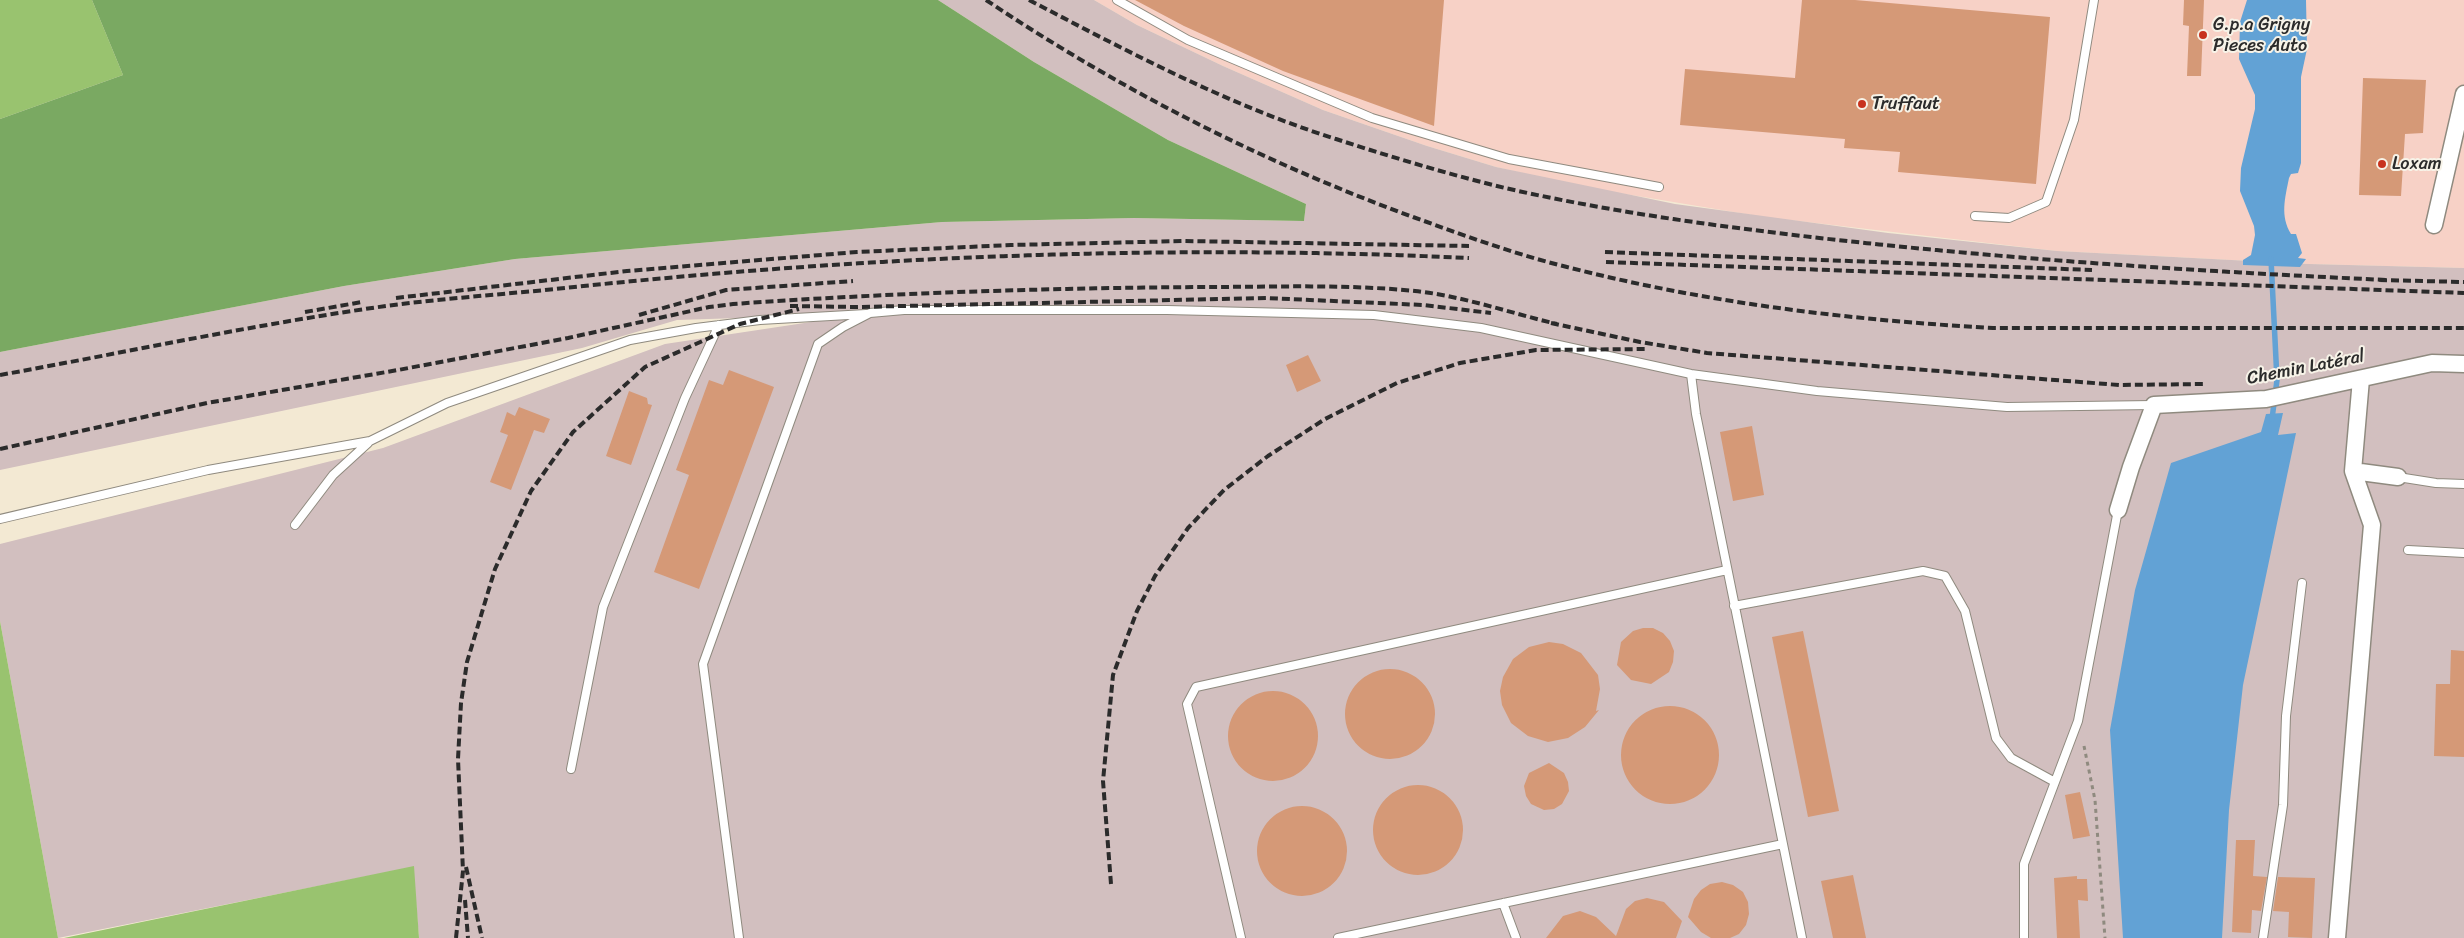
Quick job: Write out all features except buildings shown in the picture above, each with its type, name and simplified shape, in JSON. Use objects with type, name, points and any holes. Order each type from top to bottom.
[{"type":"street","points":[[2434,225],[2464,94]]},
{"type":"street","name":"Chemin Latéral","points":[[2154,405],[2266,399],[2432,363],[2464,364]]},
{"type":"street","points":[[2337,938],[2372,525],[2353,471],[2361,378]]},
{"type":"street","points":[[2118,510],[2154,405]]},
{"type":"street","points":[[2353,471],[2398,477]]},
{"type":"lane","points":[[1116,0],[1188,40],[1372,118],[1509,158],[1659,187]]},
{"type":"lane","points":[[1975,216],[2009,218],[2046,202],[2074,120],[2094,0]]},
{"type":"lane","points":[[0,519],[208,470],[370,441],[447,403],[630,340],[719,325],[904,310],[1166,310],[1374,315],[1481,328],[1691,374],[1817,391],[2007,407],[2154,405]]},
{"type":"lane","points":[[739,938],[703,664],[818,344],[870,313]]},
{"type":"lane","points":[[571,769],[603,607],[685,398],[719,325]]},
{"type":"lane","points":[[1691,374],[1696,414],[1802,938]]},
{"type":"lane","points":[[295,525],[333,475],[370,441]]},
{"type":"lane","points":[[2398,477],[2436,483],[2464,484]]},
{"type":"lane","points":[[2024,938],[2024,864],[2078,721],[2118,510]]},
{"type":"lane","points":[[2408,550],[2464,553]]},
{"type":"lane","points":[[1241,938],[1187,704],[1196,687],[1727,570]]},
{"type":"lane","points":[[1734,606],[1922,571],[1945,576],[1965,611],[1996,738],[2010,758],[2056,782]]},
{"type":"lane","points":[[2263,938],[2283,805],[2286,716],[2302,583]]},
{"type":"lane","points":[[1338,938],[1783,844]]},
{"type":"lane","points":[[1503,903],[1516,938]]},
{"type":"path","points":[[2078,721],[2095,800],[2105,938]]},
{"type":"shaded area","points":[[938,0],[1094,0],[1137,25],[1223,66],[1323,110],[1427,146],[1496,167],[1675,204],[1888,233],[2057,251],[2309,264],[2464,268],[2464,938],[419,938],[413,867],[58,938],[0,621],[0,544],[383,448],[665,344],[864,314],[677,320],[582,348],[0,470],[0,352],[344,286],[515,259],[942,222],[1134,218],[1304,221],[1306,204],[1168,140],[1034,62]]},
{"type":"shaded area","points":[[1094,0],[2464,0],[2464,268],[2309,264],[2057,251],[1764,217],[1589,188],[1496,167],[1427,146],[1323,110],[1223,66],[1137,25]]},
{"type":"green space","points":[[0,0],[92,0],[123,75],[0,119]]},
{"type":"green space","points":[[92,0],[938,0],[1034,62],[1168,140],[1306,204],[1304,221],[1134,218],[942,222],[515,259],[344,286],[0,352],[0,119],[123,75]]},
{"type":"green space","points":[[0,621],[58,938],[0,938]]},
{"type":"green space","points":[[414,866],[419,938],[64,938]]},
{"type":"water","points":[[2247,0],[2306,0],[2307,49],[2301,77],[2301,163],[2298,173],[2291,174],[2289,178],[2284,207],[2285,220],[2291,234],[2296,234],[2302,253],[2298,258],[2306,259],[2300,267],[2243,265],[2243,260],[2251,255],[2255,235],[2254,226],[2240,191],[2241,168],[2255,109],[2255,95],[2239,59],[2240,22]]},
{"type":"water","points":[[2283,413],[2278,435],[2296,433],[2243,685],[2229,810],[2222,938],[2123,938],[2110,730],[2135,590],[2171,463],[2261,432],[2266,414]]},
{"type":"waterway","points":[[2271,259],[2277,380],[2272,419]]},
{"type":"railway","points":[[986,0],[1088,64],[1140,93],[1193,121],[1301,172],[1413,217],[1489,244],[1547,262],[1620,280],[1672,291],[1778,308],[1939,325],[1993,328],[2464,328]]},
{"type":"railway","points":[[1029,0],[1104,39],[1218,94],[1296,125],[1441,171],[1543,196],[1696,222],[1883,245],[2098,263],[2386,280]]},
{"type":"railway","points":[[396,298],[627,271],[857,252],[1011,245],[1185,241],[1469,246]]},
{"type":"railway","points":[[0,375],[319,316],[390,306],[678,277],[790,268],[1017,256],[1130,253],[1243,252],[1469,258]]},
{"type":"railway","points":[[1605,252],[2092,270]]},
{"type":"railway","points":[[1606,262],[2464,293]]},
{"type":"railway","points":[[2379,280],[2464,282]]},
{"type":"railway","points":[[639,315],[726,290],[853,281]]},
{"type":"railway","points":[[0,449],[207,403],[398,370],[568,338],[709,307],[733,304],[909,294],[1026,290],[1282,286],[1336,287],[1433,293],[1557,324]]},
{"type":"railway","points":[[790,306],[857,307],[1266,298],[1423,305],[1491,313]]},
{"type":"railway","points":[[305,312],[362,302]]},
{"type":"railway","points":[[456,938],[463,871],[458,759],[461,703],[467,662],[495,569],[531,491],[573,432],[645,367],[740,324],[799,309]]},
{"type":"railway","points":[[1551,323],[1640,342],[1707,353],[2119,385],[2203,384]]},
{"type":"railway","points":[[1111,884],[1103,781],[1113,675],[1137,611],[1155,576],[1188,528],[1224,490],[1268,456],[1325,419],[1397,383],[1460,363],[1536,350],[1647,349]]},
{"type":"railway","points":[[466,867],[482,938]]},
{"type":"railway","points":[[465,900],[468,938]]},
{"type":"place","name":"G.p.a Grigny Pieces Auto","points":[[2203,35]]},
{"type":"place","name":"Truffaut","points":[[1862,104]]},
{"type":"place","name":"Loxam","points":[[2382,164]]}]
